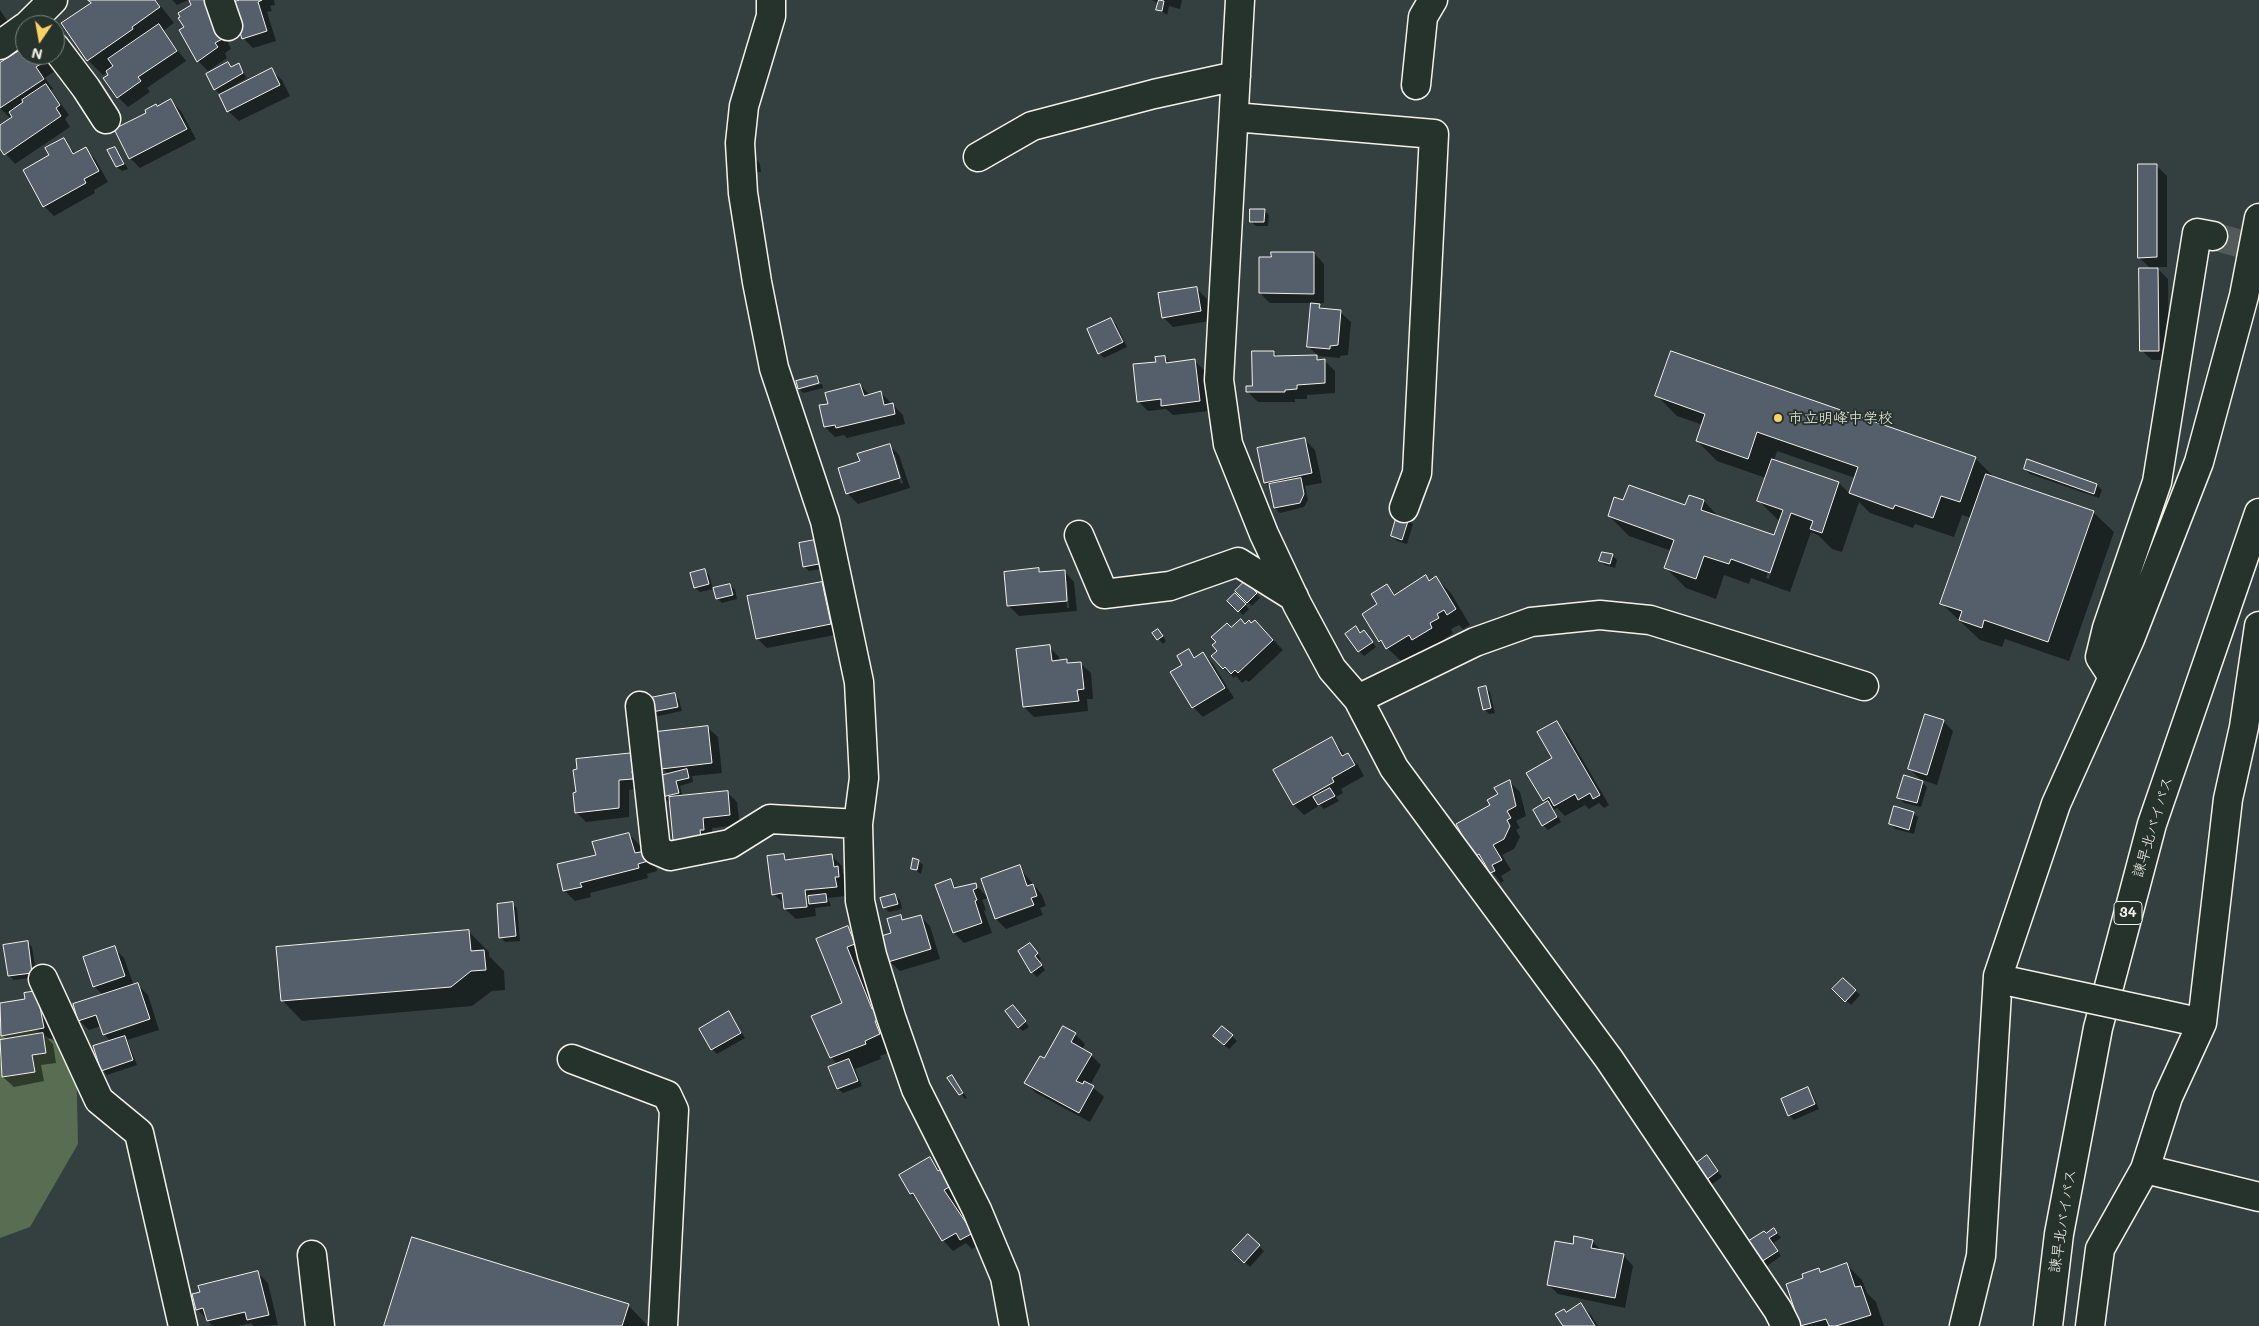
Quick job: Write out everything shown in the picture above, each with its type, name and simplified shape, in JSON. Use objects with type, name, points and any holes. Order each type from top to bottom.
[{"type":"main road","points":[[39,15],[53,0]]},
{"type":"main road","points":[[219,0],[228,26]]},
{"type":"main road","points":[[771,0],[771,16],[744,106],[740,143],[743,193],[757,282],[774,368],[825,521],[859,682],[864,778],[858,824],[860,901],[872,955],[916,1089],[977,1210],[1005,1277],[1014,1326]]},
{"type":"main road","points":[[1240,0],[1219,380],[1228,444],[1264,534],[1294,597],[1332,669],[1358,699],[1394,768],[1609,1059],[1778,1310],[1786,1326]]},
{"type":"main road","points":[[1416,85],[1423,17],[1433,0]]},
{"type":"main road","points":[[0,45],[15,35]]},
{"type":"main road","points":[[65,60],[106,119]]},
{"type":"main road","points":[[978,157],[1032,126],[1154,94],[1236,76]]},
{"type":"main road","points":[[1234,118],[1434,134],[1418,473],[1404,508]]},
{"type":"main road","points":[[1964,1326],[1981,1256],[2005,979],[2056,804],[2130,639],[2199,462],[2244,296],[2259,218]]},
{"type":"main road","points":[[2113,677],[2100,657],[2107,628],[2157,482],[2197,233],[2213,236]]},
{"type":"main road","name":"諫早北バイパス","points":[[2048,1326],[2059,1234],[2098,1028],[2152,824],[2259,513]]},
{"type":"main road","points":[[1079,535],[1104,594],[1170,586],[1238,562],[1294,597]]},
{"type":"main road","points":[[1358,699],[1475,642],[1531,622],[1600,615],[1650,620],[1864,686]]},
{"type":"main road","points":[[2090,1326],[2100,1249],[2145,1169],[2168,1097],[2202,1023],[2228,799],[2244,727],[2259,626]]},
{"type":"main road","points":[[640,706],[656,850],[670,856],[730,844],[770,819],[858,824]]},
{"type":"main road","points":[[43,979],[99,1100],[140,1134],[183,1326]]},
{"type":"main road","points":[[2005,979],[2202,1023]]},
{"type":"main road","points":[[572,1059],[667,1095],[674,1110],[663,1326]]},
{"type":"main road","points":[[2145,1169],[2259,1197]]},
{"type":"main road","points":[[312,1255],[320,1326]]},
{"type":"green space","points":[[24,1022],[76,1055],[78,1144],[30,1227],[0,1238],[0,1023]]},
{"type":"building","points":[[88,0],[155,0],[160,7],[132,27],[133,29],[87,61],[65,29],[65,20],[91,3]]},
{"type":"building","points":[[189,0],[204,0],[216,21],[213,23],[222,39],[215,43],[218,47],[197,62],[179,30],[184,27],[178,18],[180,17],[178,13],[191,5]]},
{"type":"building","points":[[240,0],[262,0],[258,2],[267,31],[242,39],[231,3]]},
{"type":"building","points":[[1159,0],[1164,1],[1162,11],[1156,10]]},
{"type":"building","points":[[159,24],[177,51],[138,77],[141,81],[117,98],[103,78],[108,75],[106,71],[113,66],[108,59]]},
{"type":"building","points":[[15,54],[15,65],[39,65],[36,67],[44,79],[0,108],[0,63]]},
{"type":"building","points":[[228,62],[231,67],[239,63],[243,73],[214,90],[206,74]]},
{"type":"building","points":[[272,68],[280,85],[227,112],[219,95]]},
{"type":"building","points":[[46,84],[60,105],[56,108],[61,116],[4,155],[0,149],[0,125],[12,117],[9,112],[23,102],[22,100]]},
{"type":"building","points":[[171,99],[187,129],[129,159],[114,129],[146,113],[145,110],[156,104],[157,106]]},
{"type":"building","points":[[64,138],[73,154],[86,147],[99,171],[84,179],[86,183],[43,207],[23,170],[49,155],[45,148]]},
{"type":"building","points":[[115,147],[124,164],[116,167],[107,150]]},
{"type":"building","points":[[2138,164],[2157,164],[2157,257],[2138,258]]},
{"type":"building","points":[[1250,209],[1265,209],[1264,222],[1250,222]]},
{"type":"building","points":[[1271,252],[1314,252],[1314,294],[1259,293],[1259,257],[1271,257]]},
{"type":"building","points":[[2139,268],[2158,268],[2159,351],[2140,351]]},
{"type":"building","points":[[1197,287],[1201,311],[1162,318],[1158,293]]},
{"type":"building","points":[[1311,303],[1320,304],[1319,308],[1341,310],[1338,345],[1330,346],[1330,349],[1307,347]]},
{"type":"building","points":[[1111,318],[1123,342],[1098,354],[1087,329]]},
{"type":"building","points":[[1252,351],[1274,351],[1274,356],[1317,355],[1317,360],[1325,359],[1325,383],[1297,385],[1297,389],[1285,390],[1285,392],[1246,392],[1246,386],[1252,386]]},
{"type":"building","points":[[1671,351],[1976,457],[1960,502],[1941,496],[1933,518],[1895,505],[1893,509],[1849,493],[1858,467],[1757,432],[1748,459],[1696,441],[1705,414],[1655,396]]},
{"type":"building","points":[[1165,356],[1166,363],[1195,359],[1200,401],[1161,406],[1161,399],[1137,402],[1133,364],[1156,362],[1155,357]]},
{"type":"building","points":[[817,376],[819,383],[798,389],[796,381]]},
{"type":"building","points":[[860,384],[864,396],[881,391],[884,405],[893,403],[895,414],[836,428],[835,425],[824,427],[819,405],[828,404],[825,393]]},
{"type":"building","points":[[1305,438],[1312,473],[1264,483],[1257,448]]},
{"type":"building","points":[[890,444],[900,478],[846,494],[838,468],[860,461],[857,454]]},
{"type":"building","points":[[1772,459],[1839,482],[1822,533],[1810,529],[1813,521],[1791,513],[1770,573],[1731,559],[1729,564],[1704,556],[1696,579],[1664,568],[1674,540],[1608,516],[1614,497],[1623,500],[1629,485],[1685,505],[1689,495],[1704,500],[1701,510],[1774,535],[1783,510],[1757,501]]},
{"type":"building","points":[[2027,459],[2097,484],[2094,494],[2024,469]]},
{"type":"building","points":[[1986,474],[2094,511],[2048,642],[1984,620],[1982,628],[1959,620],[1962,611],[1940,604]]},
{"type":"building","points":[[1301,478],[1304,494],[1300,503],[1274,508],[1269,484]]},
{"type":"building","points":[[1397,515],[1409,518],[1402,540],[1391,536]]},
{"type":"building","points":[[820,539],[824,563],[803,567],[799,543]]},
{"type":"building","points":[[1602,552],[1613,554],[1610,564],[1599,561]]},
{"type":"building","points":[[1039,568],[1039,572],[1065,570],[1067,601],[1007,606],[1004,572]]},
{"type":"building","points":[[705,569],[709,584],[694,588],[690,573]]},
{"type":"building","points":[[1426,575],[1429,581],[1436,576],[1456,609],[1447,615],[1444,610],[1437,614],[1439,618],[1430,623],[1432,628],[1412,640],[1409,635],[1386,649],[1381,640],[1379,642],[1362,614],[1377,604],[1371,594],[1387,584],[1394,595]]},
{"type":"building","points":[[1245,581],[1257,593],[1247,603],[1235,591]]},
{"type":"building","points":[[822,582],[831,624],[756,639],[747,596]]},
{"type":"building","points":[[730,584],[733,595],[716,599],[713,588]]},
{"type":"building","points":[[1235,593],[1246,604],[1238,612],[1227,601]]},
{"type":"building","points":[[1241,619],[1245,624],[1249,620],[1251,623],[1255,620],[1273,640],[1238,673],[1235,670],[1231,674],[1225,667],[1223,669],[1211,656],[1217,651],[1212,645],[1216,642],[1211,637],[1227,623],[1231,627]]},
{"type":"building","points":[[1356,626],[1360,633],[1364,630],[1373,642],[1358,652],[1345,634]]},
{"type":"building","points":[[1158,629],[1163,636],[1157,640],[1152,633]]},
{"type":"building","points":[[1050,645],[1052,661],[1067,659],[1067,663],[1081,662],[1084,689],[1077,690],[1079,701],[1023,707],[1016,649]]},
{"type":"building","points":[[1189,649],[1194,658],[1203,652],[1225,688],[1192,708],[1170,672],[1182,665],[1177,656]]},
{"type":"building","points":[[1486,686],[1491,708],[1483,710],[1478,688]]},
{"type":"building","points":[[675,693],[678,707],[652,712],[650,698]]},
{"type":"building","points":[[1925,714],[1944,720],[1927,775],[1908,769]]},
{"type":"building","points":[[1557,721],[1600,795],[1593,799],[1590,793],[1578,800],[1575,794],[1554,806],[1549,797],[1543,801],[1526,773],[1552,758],[1537,732]]},
{"type":"building","points":[[708,726],[712,763],[661,769],[656,732]]},
{"type":"building","points":[[1332,737],[1342,756],[1348,753],[1355,765],[1332,778],[1334,782],[1293,805],[1273,770]]},
{"type":"building","points":[[634,753],[636,771],[632,771],[633,779],[619,780],[619,808],[575,813],[573,793],[576,792],[573,770],[577,769],[576,759]]},
{"type":"building","points":[[687,769],[689,778],[676,781],[679,793],[662,797],[656,777]]},
{"type":"building","points":[[1904,775],[1923,781],[1917,803],[1897,798]]},
{"type":"building","points":[[1510,780],[1516,806],[1507,811],[1511,818],[1507,820],[1510,826],[1504,839],[1493,845],[1502,860],[1492,865],[1495,871],[1490,873],[1479,854],[1474,857],[1456,824],[1490,805],[1487,800],[1498,794],[1494,788]]},
{"type":"building","points":[[1330,788],[1335,796],[1318,805],[1313,797]]},
{"type":"building","points":[[728,791],[730,815],[703,818],[704,830],[700,830],[701,838],[673,840],[669,797]]},
{"type":"building","points":[[1548,801],[1557,817],[1542,826],[1533,810]]},
{"type":"building","points":[[1894,806],[1914,812],[1909,830],[1889,824]]},
{"type":"building","points":[[629,833],[635,853],[645,851],[648,861],[638,864],[639,868],[580,883],[582,887],[563,891],[557,864],[596,855],[592,842]]},
{"type":"building","points":[[784,854],[785,860],[832,854],[834,867],[838,866],[839,877],[835,877],[837,887],[805,890],[807,907],[784,909],[782,893],[772,895],[767,856]]},
{"type":"building","points":[[913,858],[919,860],[917,870],[911,869]]},
{"type":"building","points":[[1020,865],[1027,886],[1033,884],[1037,896],[1031,898],[1034,905],[995,919],[981,879]]},
{"type":"building","points":[[951,879],[954,888],[976,883],[977,888],[973,890],[982,923],[953,933],[935,885]]},
{"type":"building","points":[[826,894],[827,902],[809,904],[808,896]]},
{"type":"building","points":[[895,894],[898,904],[883,908],[880,898]]},
{"type":"building","points":[[513,902],[516,936],[499,938],[497,904]]},
{"type":"building","points":[[901,915],[902,920],[921,915],[931,949],[888,962],[881,936],[891,933],[887,919]]},
{"type":"building","points":[[848,926],[855,944],[847,947],[872,1009],[877,1007],[882,1019],[875,1021],[880,1034],[865,1041],[866,1044],[830,1058],[811,1016],[842,1003],[816,939]]},
{"type":"building","points":[[469,930],[471,951],[484,950],[486,970],[471,971],[451,987],[281,1001],[276,947]]},
{"type":"building","points":[[28,941],[32,973],[8,976],[3,945]]},
{"type":"building","points":[[1030,943],[1038,953],[1035,956],[1042,965],[1031,973],[1018,951]]},
{"type":"building","points":[[115,946],[125,976],[93,987],[83,957]]},
{"type":"building","points":[[1843,978],[1856,990],[1845,1002],[1832,989]]},
{"type":"building","points":[[138,983],[150,1019],[103,1035],[96,1015],[78,1021],[73,1004]]},
{"type":"building","points":[[37,991],[44,1028],[1,1036],[0,1003],[25,999],[24,993]]},
{"type":"building","points":[[1013,1005],[1026,1021],[1018,1028],[1005,1011]]},
{"type":"building","points":[[729,1011],[741,1033],[711,1050],[699,1029]]},
{"type":"building","points":[[1063,1026],[1076,1033],[1071,1042],[1092,1054],[1076,1081],[1083,1084],[1084,1081],[1094,1086],[1079,1113],[1024,1083],[1040,1056],[1044,1058]]},
{"type":"building","points":[[1222,1026],[1233,1035],[1224,1045],[1213,1036]]},
{"type":"building","points":[[43,1033],[46,1053],[32,1055],[35,1072],[2,1077],[0,1040]]},
{"type":"building","points":[[125,1036],[133,1060],[101,1071],[93,1046]]},
{"type":"building","points":[[849,1059],[858,1081],[837,1089],[828,1067]]},
{"type":"building","points":[[952,1075],[963,1093],[959,1095],[947,1078]]},
{"type":"building","points":[[1808,1087],[1815,1104],[1788,1116],[1781,1099]]},
{"type":"building","points":[[1707,1155],[1718,1171],[1705,1181],[1694,1165]]},
{"type":"building","points":[[930,1157],[938,1171],[941,1169],[951,1186],[944,1190],[973,1233],[960,1240],[956,1233],[942,1241],[913,1193],[910,1194],[899,1175]]},
{"type":"building","points":[[1774,1228],[1777,1233],[1769,1238],[1778,1251],[1761,1262],[1748,1241],[1764,1231],[1766,1233]]},
{"type":"building","points":[[1248,1234],[1260,1245],[1244,1263],[1232,1251]]},
{"type":"building","points":[[1574,1236],[1593,1240],[1591,1248],[1624,1254],[1615,1298],[1547,1285],[1555,1241],[1573,1244]]},
{"type":"building","points":[[412,1237],[629,1304],[622,1326],[384,1326]]},
{"type":"building","points":[[1847,1263],[1855,1287],[1861,1286],[1871,1315],[1836,1326],[1829,1326],[1826,1319],[1800,1326],[1786,1284],[1803,1278],[1802,1274],[1819,1268],[1820,1272]]},
{"type":"building","points":[[258,1271],[269,1315],[247,1320],[245,1312],[207,1321],[203,1308],[196,1310],[192,1294],[200,1292],[198,1286]]},
{"type":"building","points":[[1581,1303],[1595,1326],[1563,1326],[1555,1314],[1564,1309],[1566,1312]]},
{"type":"tunnel","points":[[2213,236],[2259,249]]},
{"type":"place","name":"市立明峰中学校","points":[[1778,418]]}]
